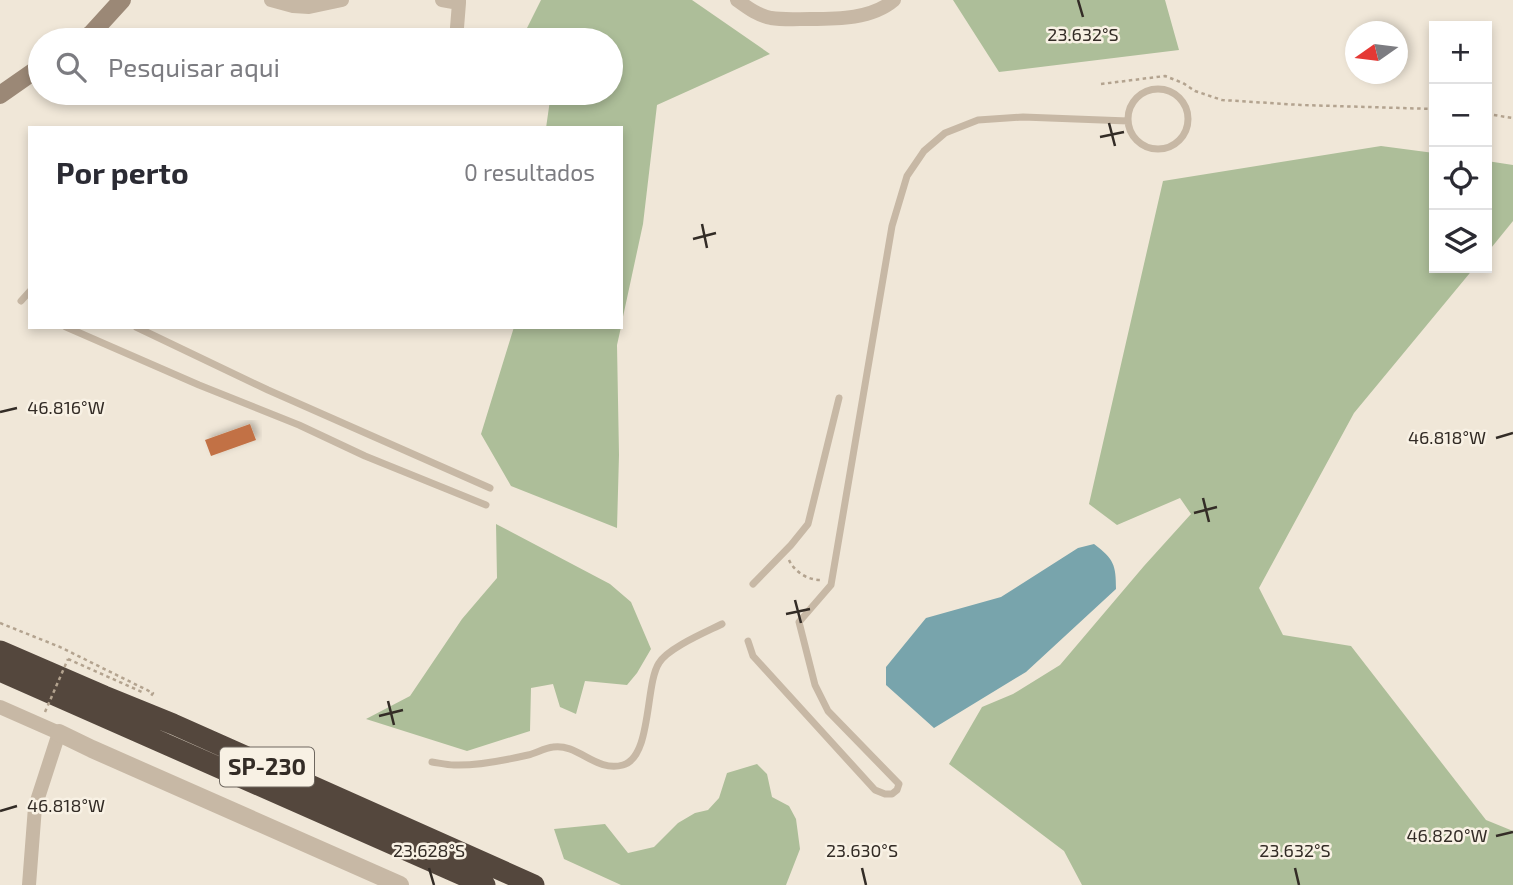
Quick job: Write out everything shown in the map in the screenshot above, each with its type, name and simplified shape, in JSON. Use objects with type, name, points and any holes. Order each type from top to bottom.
[{"type":"highway","name":"SP-230","points":[[0,651],[173,724],[534,885]]},
{"type":"highway","name":"SP-230","points":[[0,671],[485,885]]},
{"type":"main road","points":[[96,28],[122,0]]},
{"type":"main road","points":[[0,95],[28,75]]},
{"type":"street","points":[[271,0],[309,7],[342,0]]},
{"type":"street","points":[[442,0],[459,1],[457,28]]},
{"type":"street","points":[[737,0],[751,12],[771,18],[830,19],[863,15],[884,8],[894,0]]},
{"type":"street","points":[[0,707],[400,885]]},
{"type":"street","points":[[29,885],[36,807],[60,733]]},
{"type":"street","points":[[355,865],[375,885]]},
{"type":"lane","points":[[1162,89],[1175,94],[1185,105],[1188,119],[1184,134],[1174,145],[1159,149],[1144,146],[1138,141],[1128,121],[1129,111],[1136,99],[1148,90],[1162,89]]},
{"type":"lane","points":[[748,641],[753,656],[875,790],[892,794],[897,790],[899,784],[828,710],[815,685],[799,622],[831,585],[892,226],[907,176],[924,151],[945,133],[978,120],[1023,117],[1128,121]]},
{"type":"lane","points":[[21,301],[28,293]]},
{"type":"lane","points":[[71,329],[486,505]]},
{"type":"lane","points":[[140,329],[268,390],[491,488]]},
{"type":"lane","points":[[753,584],[808,524],[839,398]]},
{"type":"lane","points":[[432,762],[454,765],[482,763],[527,755],[555,746],[573,750],[595,763],[616,767],[627,765],[638,753],[658,663],[672,650],[722,624]]},
{"type":"path","points":[[1101,84],[1165,76],[1195,91],[1222,100],[1429,108]]},
{"type":"path","points":[[1492,115],[1513,118]]},
{"type":"path","points":[[785,551],[792,567],[804,576],[817,581],[832,579]]},
{"type":"path","points":[[0,623],[60,647],[153,693],[151,696],[68,659],[45,712]]},
{"type":"green space","points":[[541,0],[692,0],[770,54],[657,105],[643,224],[623,317],[623,126],[546,126],[549,105],[623,105],[623,28],[527,28]]},
{"type":"green space","points":[[953,0],[1165,0],[1179,50],[999,72]]},
{"type":"green space","points":[[1381,146],[1429,152],[1429,273],[1470,273],[1354,413],[1259,588],[1283,635],[1351,646],[1486,820],[1513,831],[1513,885],[1082,885],[1064,851],[949,764],[982,707],[1013,694],[1060,665],[1191,514],[1180,498],[1117,525],[1089,504],[1163,181]]},
{"type":"green space","points":[[1492,162],[1513,165],[1513,221],[1492,247]]},
{"type":"green space","points":[[513,329],[621,329],[617,345],[617,528],[511,486],[481,434]]},
{"type":"green space","points":[[496,524],[610,584],[631,602],[651,649],[637,673],[627,685],[585,681],[576,714],[560,707],[553,684],[531,688],[530,731],[467,751],[366,719],[410,696],[462,619],[497,578]]},
{"type":"green space","points":[[757,764],[767,774],[772,797],[789,806],[796,819],[800,849],[786,885],[621,885],[564,859],[554,829],[605,824],[628,853],[654,847],[678,823],[695,813],[708,810],[719,798],[727,773]]},
{"type":"water","points":[[1094,544],[1112,563],[1116,589],[1026,672],[934,728],[886,685],[886,667],[926,618],[1001,597],[1078,548]]},
{"type":"building","points":[[250,424],[256,440],[211,456],[205,440]]}]
